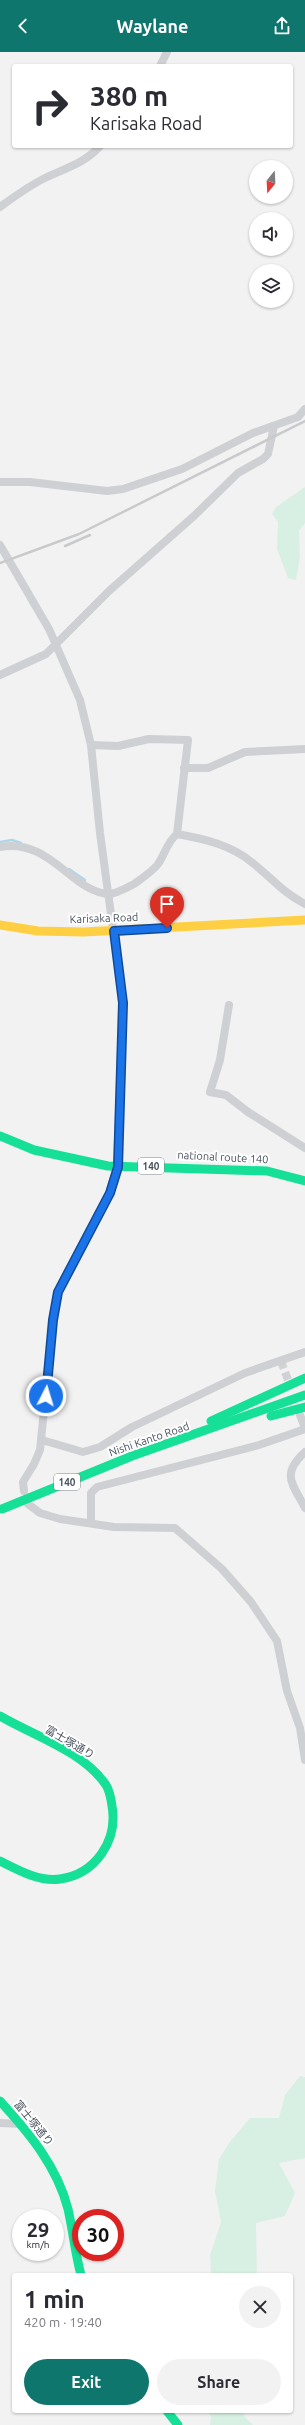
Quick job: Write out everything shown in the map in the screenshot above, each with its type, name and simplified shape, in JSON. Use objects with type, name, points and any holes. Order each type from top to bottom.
[{"type":"main road","name":"Karisaka Road","points":[[0,925],[38,931],[114,931],[305,920]]},
{"type":"main road","name":"national route 140","points":[[0,1136],[34,1150],[68,1159],[118,1167],[177,1167],[267,1171],[305,1181]]},
{"type":"main road","points":[[132,1456],[305,1378]]},
{"type":"main road","name":"Nishi Kanto Road","points":[[2,1509],[132,1456],[180,1441],[305,1395]]},
{"type":"main road","points":[[180,1441],[302,1411]]},
{"type":"main road","name":"富士塚通り","points":[[0,1716],[92,1769],[107,1786],[115,1823],[110,1841],[103,1854],[78,1874],[48,1880],[31,1876],[0,1861]]},
{"type":"main road","name":"富士塚通り","points":[[0,2101],[21,2124],[47,2159],[63,2194],[81,2273]]},
{"type":"main road","points":[[169,2413],[178,2425]]},
{"type":"street","points":[[161,64],[167,52]]},
{"type":"street","points":[[0,207],[47,177],[81,162],[98,148]]},
{"type":"street","points":[[0,482],[30,482],[107,491],[123,489],[182,469],[254,433],[298,417],[305,409]]},
{"type":"street","points":[[0,675],[46,654],[110,591],[203,508],[238,473],[268,454],[274,426]]},
{"type":"street","points":[[0,545],[56,644],[80,700],[91,745],[100,833],[123,1003],[118,1167],[110,1193],[58,1292],[53,1320],[42,1440],[34,1464],[22,1482],[24,1491]]},
{"type":"street","points":[[91,745],[118,746],[149,739],[188,740],[177,834]]},
{"type":"street","points":[[184,768],[208,768],[246,752],[305,749]]},
{"type":"street","points":[[0,847],[11,845],[37,852],[55,862],[89,888],[109,894],[134,884],[157,865],[171,838],[177,834],[206,839],[232,849],[254,863],[277,887],[305,904]]},
{"type":"street","points":[[229,1005],[220,1060],[210,1092],[226,1095],[248,1112],[305,1148]]},
{"type":"street","points":[[42,1440],[83,1452],[100,1447],[132,1427],[245,1373],[305,1352]]},
{"type":"street","points":[[91,1523],[92,1494],[97,1487],[259,1445],[305,1428],[302,1411]]},
{"type":"street","points":[[305,1452],[297,1459],[291,1474],[290,1484],[305,1508]]},
{"type":"street","points":[[28,1504],[40,1513],[60,1519],[114,1527],[175,1528],[222,1569],[251,1602],[278,1641],[287,1691],[300,1728],[305,1760]]},
{"type":"street","points":[[0,2123],[21,2124]]},
{"type":"green space","points":[[305,487],[305,523],[299,531],[300,557],[296,580],[288,578],[277,549],[278,522],[272,514],[276,507]]},
{"type":"green space","points":[[300,2076],[305,2077],[305,2158],[279,2163],[295,2193],[285,2216],[256,2223],[257,2273],[211,2273],[210,2255],[221,2222],[215,2191],[219,2159],[229,2143],[250,2118],[279,2118],[285,2095]]},
{"type":"green space","points":[[209,2413],[244,2413],[245,2417],[253,2425],[210,2425],[211,2416]]},
{"type":"waterway","points":[[0,842],[12,840],[21,843]]},
{"type":"waterway","points":[[69,869],[85,880]]},
{"type":"tunnel","points":[[281,1361],[291,1388]]},
{"type":"railway","points":[[0,563],[79,534],[305,421]]},
{"type":"railway","points":[[65,546],[90,535]]},
{"type":"traffic: fast","points":[[0,1136],[34,1150],[108,1166],[267,1171],[305,1181]]},
{"type":"traffic: fast","points":[[211,1421],[305,1378]]},
{"type":"traffic: fast","points":[[2,1509],[132,1456],[305,1395]]},
{"type":"traffic: fast","points":[[271,1416],[305,1407]]},
{"type":"traffic: fast","points":[[0,1716],[57,1745],[85,1763],[96,1773],[106,1785],[108,1790],[113,1819],[108,1843],[102,1853],[94,1863],[73,1876],[60,1879],[44,1879],[0,1861]]},
{"type":"traffic: fast","points":[[0,2101],[41,2151],[57,2178],[68,2209],[81,2273]]},
{"type":"traffic: fast","points":[[169,2413],[178,2425]]},
{"type":"traffic: slow","points":[[0,925],[38,931],[84,932],[305,920]]},
{"type":"route","points":[[46,1396],[53,1320],[58,1292],[100,1214],[110,1193],[118,1167],[120,1054],[123,1003],[114,931],[167,928]]}]
